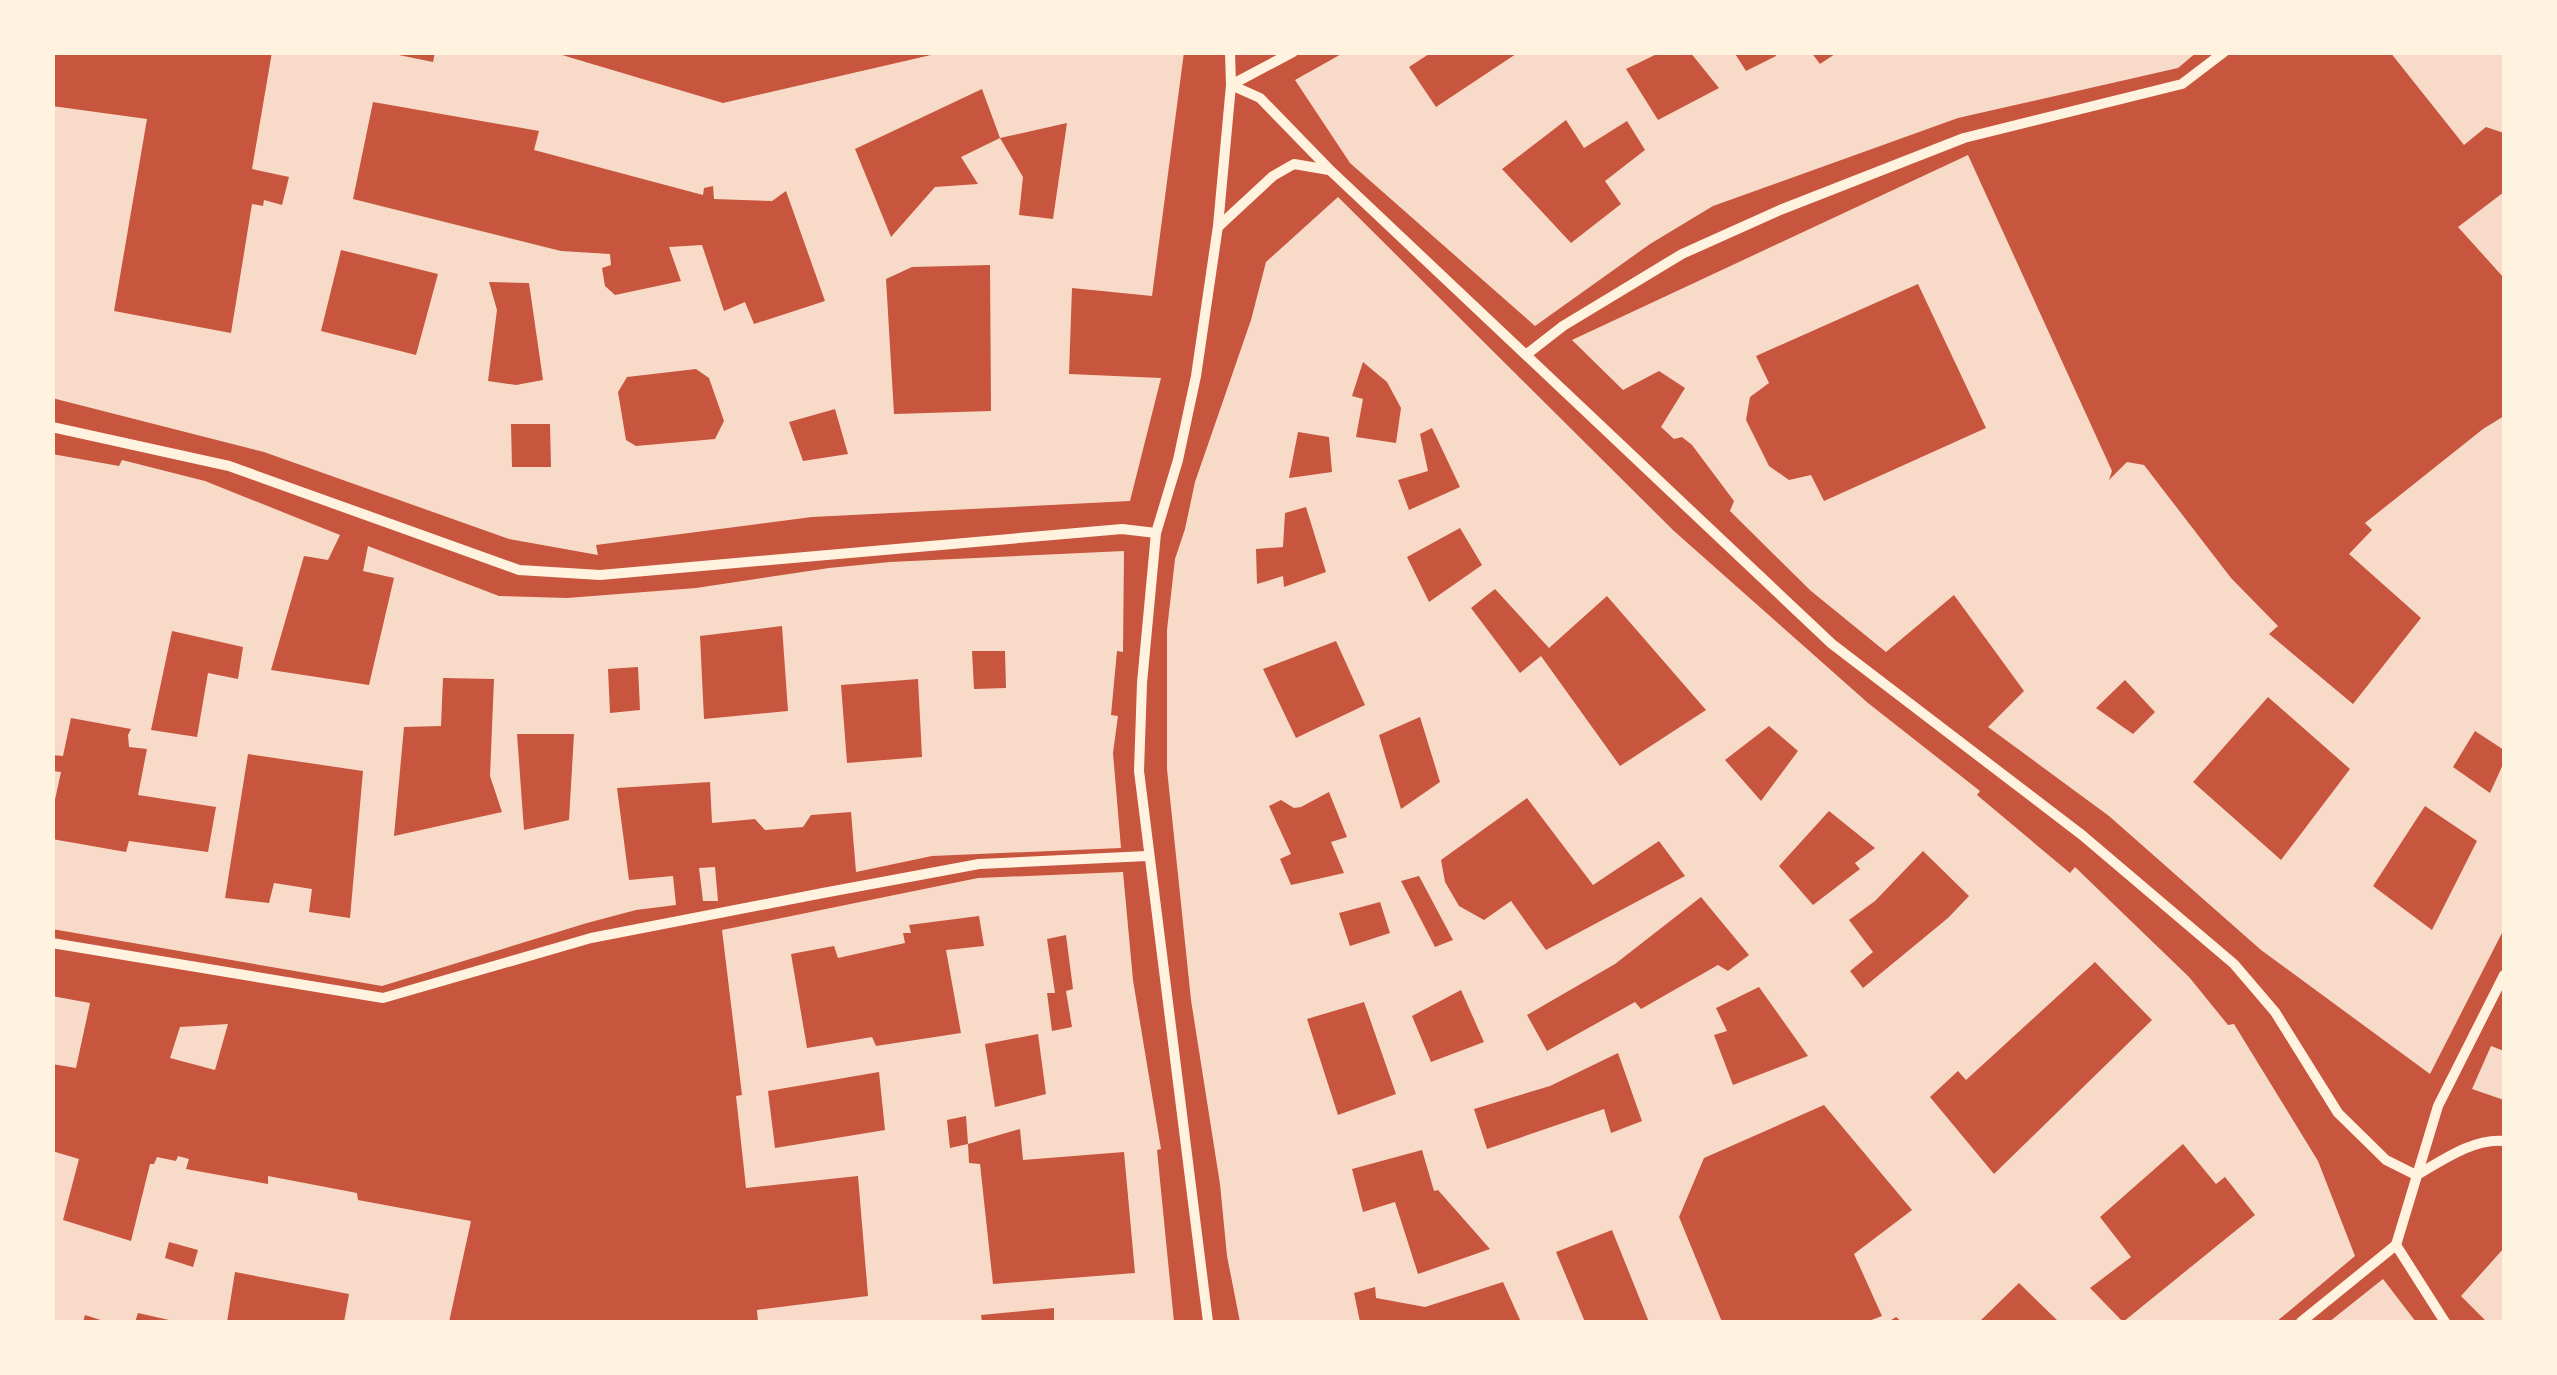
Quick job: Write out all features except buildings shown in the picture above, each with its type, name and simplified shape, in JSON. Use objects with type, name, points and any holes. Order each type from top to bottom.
[{"type":"street","points":[[1208,1322],[1139,770],[1142,683],[1156,533],[1178,460],[1196,376],[1218,226],[1231,85],[1230,52]]},
{"type":"street","points":[[1231,85],[1292,52]]},
{"type":"street","points":[[1527,354],[1563,326],[1682,254],[1780,210],[1964,138],[2182,84],[2224,52]]},
{"type":"street","points":[[1231,85],[1260,98],[1331,171],[1832,644],[2082,836],[2234,964],[2275,1012],[2338,1113],[2386,1160],[2416,1175]]},
{"type":"street","points":[[1218,226],[1272,176],[1294,164],[1331,171]]},
{"type":"street","points":[[52,427],[229,466],[519,570],[600,575],[1122,528],[1156,533]]},
{"type":"street","points":[[52,942],[383,998],[591,938],[805,896],[978,864],[1148,856]]},
{"type":"street","points":[[2301,1322],[2396,1245],[2438,1106],[2504,975]]},
{"type":"street","points":[[2416,1175],[2459,1151],[2504,1140]]},
{"type":"street","points":[[2396,1245],[2445,1322]]}]
